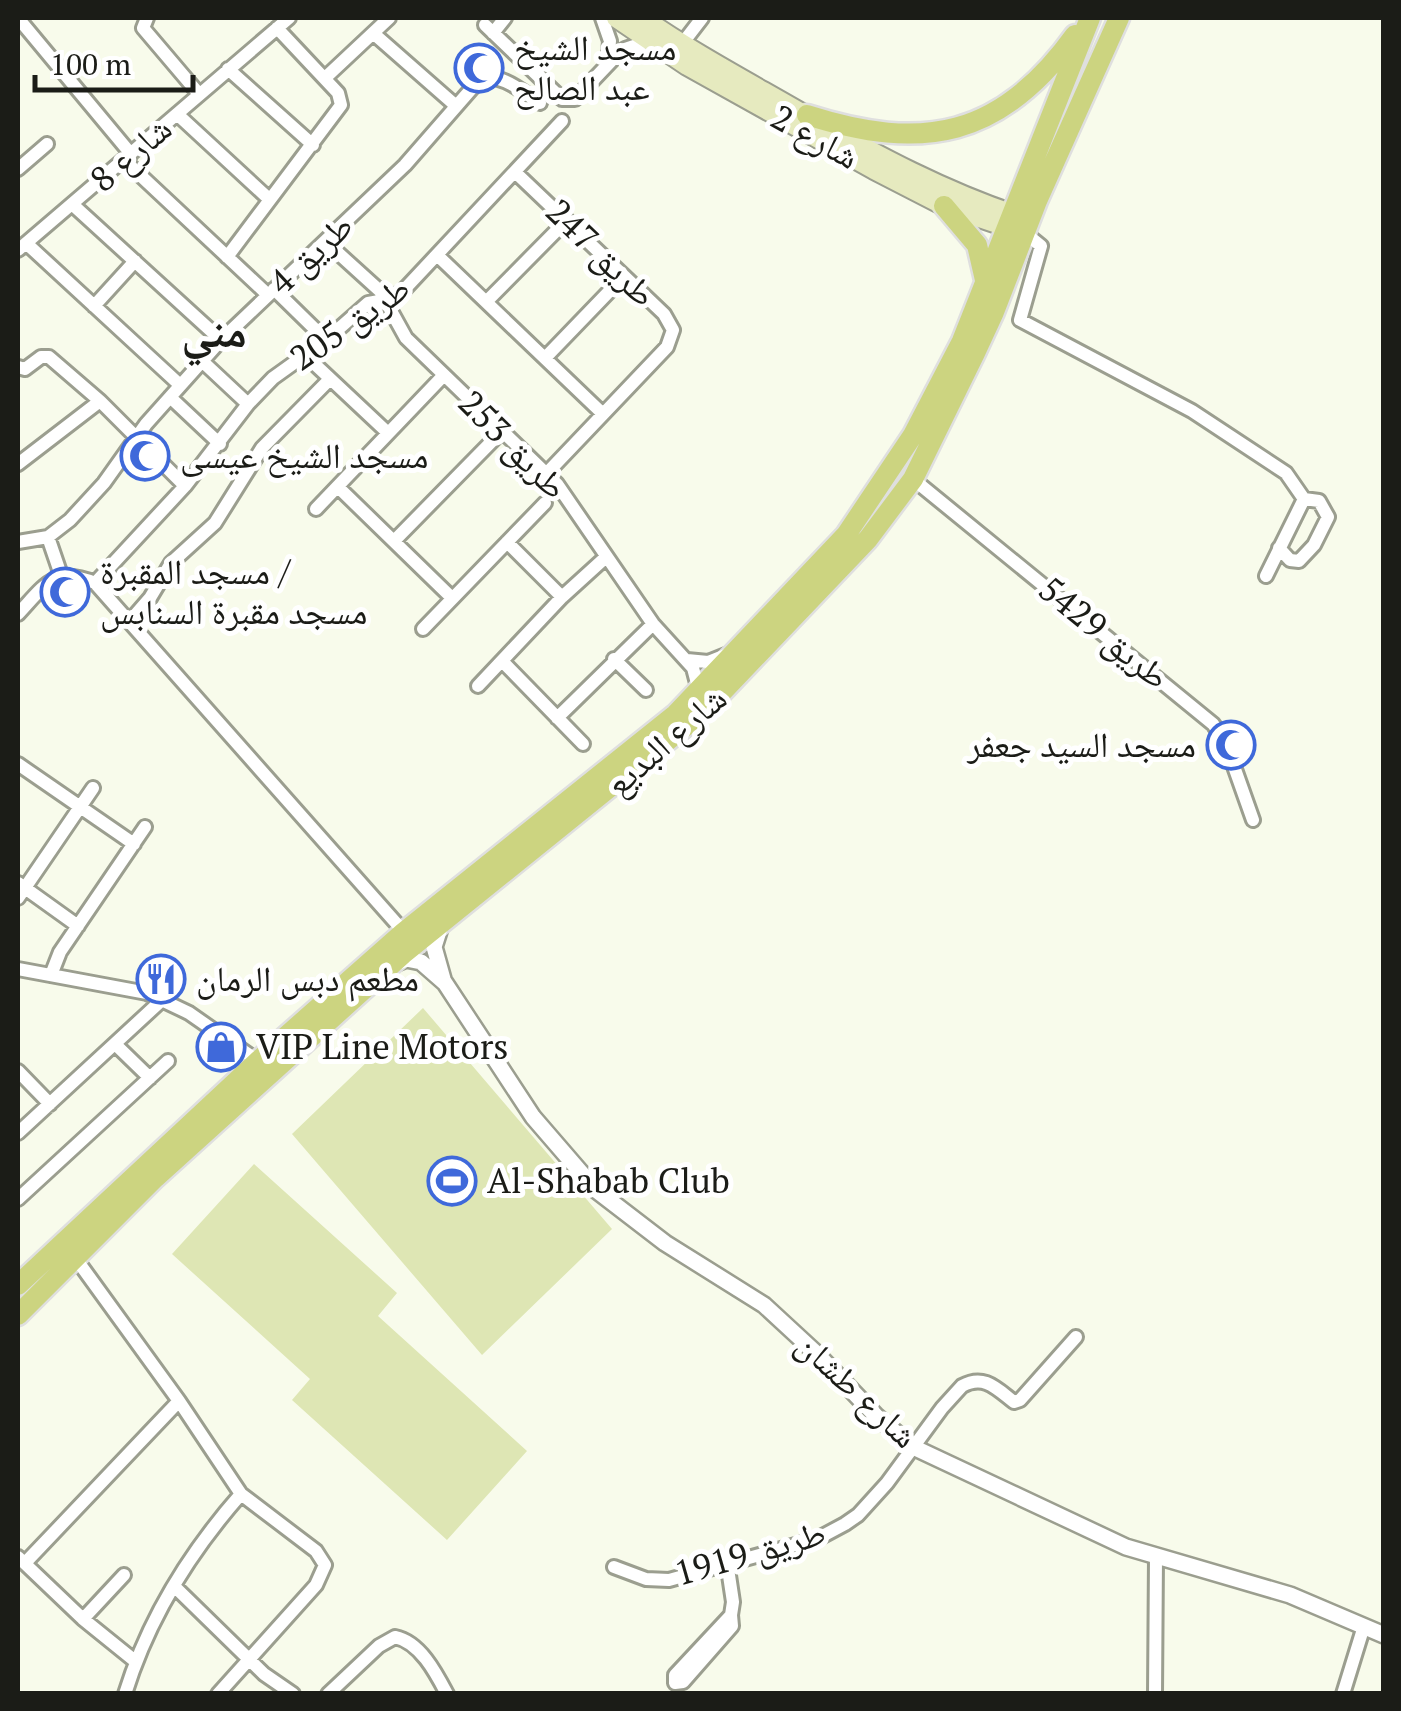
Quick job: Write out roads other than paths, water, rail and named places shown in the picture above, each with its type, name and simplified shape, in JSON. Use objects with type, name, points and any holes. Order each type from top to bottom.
[{"type":"main road","name":"شارع 2","points":[[616,18],[649,42],[798,129],[944,206],[1019,224]]},
{"type":"main road","name":"شارع 2","points":[[643,18],[807,115],[922,178],[1019,224]]},
{"type":"main road","points":[[807,115],[852,129],[900,136],[934,133],[967,124],[1031,88],[1089,18]]},
{"type":"main road","name":"شارع البديع","points":[[18,1315],[155,1178],[382,972],[703,712],[868,539],[913,478],[994,312],[1019,224],[1089,18]]},
{"type":"main road","name":"شارع البديع","points":[[18,1285],[258,1061],[404,932],[624,758],[699,691],[825,560],[890,474],[936,394],[985,284],[1019,224],[1119,18]]},
{"type":"main road","points":[[944,206],[978,245],[985,284]]},
{"type":"street","name":"شارع 8","points":[[22,246],[288,18]]},
{"type":"street","points":[[325,78],[389,18]]},
{"type":"street","points":[[504,18],[489,29],[562,100],[576,98],[625,49],[649,42]]},
{"type":"street","points":[[602,18],[610,41],[607,66]]},
{"type":"street","points":[[682,44],[702,18]]},
{"type":"street","points":[[142,20],[199,94]]},
{"type":"street","points":[[19,24],[128,157],[228,257],[326,340]]},
{"type":"street","points":[[228,257],[339,110],[342,97],[277,28]]},
{"type":"street","points":[[373,33],[455,104]]},
{"type":"street","points":[[228,69],[313,145]]},
{"type":"street","name":"طريق 4","points":[[48,537],[70,520],[104,483],[136,438],[202,361],[406,164],[480,79],[492,76],[540,102]]},
{"type":"street","points":[[177,114],[269,199]]},
{"type":"street","name":"طريق 205","points":[[95,583],[185,486],[272,378],[326,340],[368,303],[402,292],[562,120]]},
{"type":"street","points":[[18,168],[47,144]]},
{"type":"street","name":"طريق 247","points":[[515,172],[670,320],[672,338],[547,472]]},
{"type":"street","points":[[72,204],[222,340]]},
{"type":"street","points":[[486,302],[566,220]]},
{"type":"street","points":[[1019,224],[1041,246],[1020,320],[1192,411],[1286,473],[1304,499],[1319,501],[1328,516],[1314,545],[1299,562],[1290,560],[1279,548]]},
{"type":"street","name":"طريق 253","points":[[326,242],[386,300],[400,332],[547,472],[653,624],[696,672],[699,691]]},
{"type":"street","points":[[22,246],[180,385]]},
{"type":"street","points":[[437,255],[603,414]]},
{"type":"street","points":[[94,306],[136,261]]},
{"type":"street","points":[[546,358],[624,276]]},
{"type":"street","points":[[306,355],[387,432]]},
{"type":"street","points":[[18,369],[28,368],[41,357],[49,358],[100,401],[185,486]]},
{"type":"street","points":[[202,361],[248,404]]},
{"type":"street","points":[[316,508],[444,375]]},
{"type":"street","points":[[130,621],[150,598],[171,563],[215,523],[262,448],[329,380]]},
{"type":"street","points":[[170,397],[220,444]]},
{"type":"street","points":[[18,464],[100,401]]},
{"type":"street","points":[[395,540],[502,431]]},
{"type":"street","name":"طريق 5429","points":[[913,478],[1214,724],[1225,741],[1253,820]]},
{"type":"street","points":[[338,486],[451,598]]},
{"type":"street","points":[[1266,576],[1304,499]]},
{"type":"street","points":[[423,629],[546,503]]},
{"type":"street","points":[[18,542],[48,537],[61,575]]},
{"type":"street","points":[[507,542],[562,597]]},
{"type":"street","points":[[478,686],[562,597],[606,558]]},
{"type":"street","points":[[18,614],[48,582],[61,575],[95,583],[404,932]]},
{"type":"street","points":[[556,718],[653,624]]},
{"type":"street","points":[[687,660],[708,662],[739,647]]},
{"type":"street","points":[[614,659],[646,690]]},
{"type":"street","points":[[502,661],[583,744]]},
{"type":"street","points":[[18,764],[134,844]]},
{"type":"street","points":[[78,926],[20,890],[93,788]]},
{"type":"street","points":[[51,975],[56,957],[146,827]]},
{"type":"street","points":[[445,982],[434,940],[446,919]]},
{"type":"street","points":[[382,972],[398,962],[414,960],[445,982]]},
{"type":"street","points":[[18,969],[147,993],[190,1013],[258,1061]]},
{"type":"street","name":"شارع طشان","points":[[445,982],[534,1117],[596,1190],[664,1243],[764,1305],[876,1416],[914,1447],[1126,1547],[1290,1595],[1384,1635]]},
{"type":"street","points":[[18,1133],[162,1000]]},
{"type":"street","points":[[115,1044],[150,1078]]},
{"type":"street","points":[[18,1199],[168,1061]]},
{"type":"street","points":[[18,1071],[50,1104]]},
{"type":"street","points":[[74,1256],[241,1494],[316,1551],[325,1566],[316,1585],[218,1694]]},
{"type":"street","name":"طريق 1919","points":[[614,1567],[646,1578],[670,1580],[818,1538],[858,1515],[962,1386],[980,1380],[1014,1402],[1020,1400],[1076,1337]]},
{"type":"street","points":[[135,1661],[83,1619],[21,1560],[179,1401]]},
{"type":"street","points":[[125,1694],[135,1661],[205,1535],[241,1494]]},
{"type":"street","points":[[1155,1694],[1156,1557]]},
{"type":"street","points":[[726,1562],[733,1602],[732,1626],[683,1682],[675,1682],[675,1675],[731,1614]]},
{"type":"street","points":[[83,1619],[124,1575]]},
{"type":"street","points":[[175,1587],[248,1659],[293,1694]]},
{"type":"street","points":[[1343,1694],[1364,1626]]},
{"type":"street","points":[[328,1694],[379,1646],[395,1637],[410,1642],[430,1663],[448,1694]]},
{"type":"place","name":"مسجد الشيخ عبد الصالح","points":[[479,68]]},
{"type":"place","name":"مسجد الشيخ عيسى","points":[[145,456]]},
{"type":"place","name":"مسجد المقبرة / مسجد مقبرة السنابس","points":[[65,592]]},
{"type":"place","name":"مسجد السيد جعفر","points":[[1231,745]]},
{"type":"place","name":"مطعم دبس الرمان","points":[[161,979]]},
{"type":"place","name":"VIP Line Motors","points":[[221,1047]]},
{"type":"place","name":"Al-Shabab Club","points":[[452,1181]]},
{"type":"district","name":"مني","points":[[214,331]]}]
